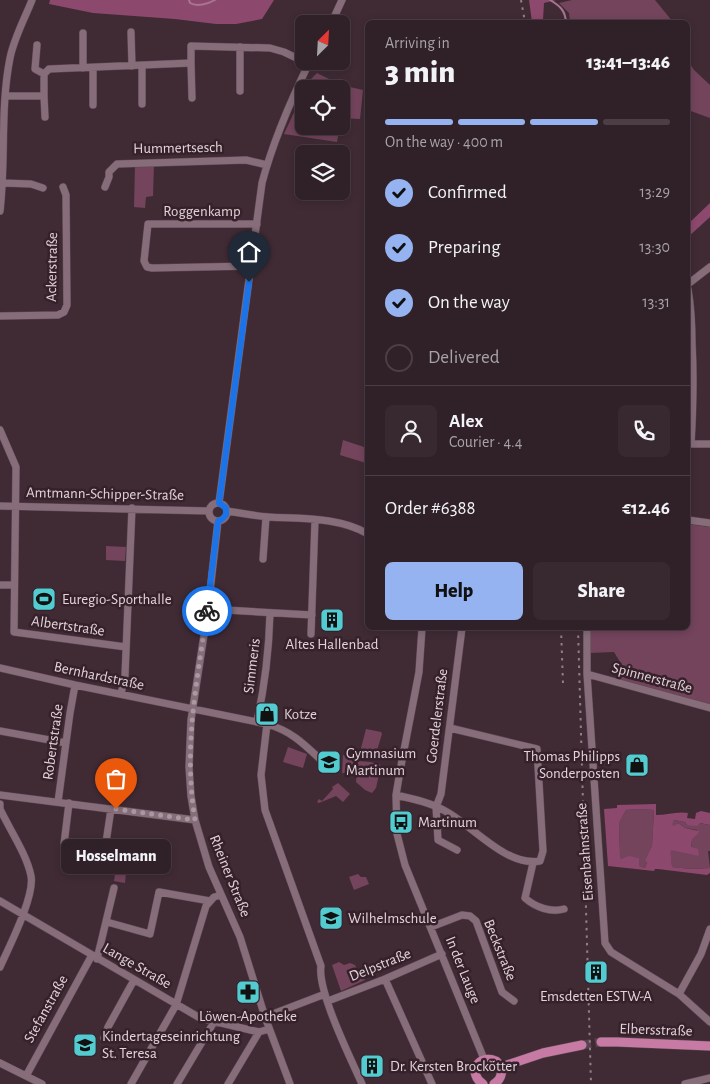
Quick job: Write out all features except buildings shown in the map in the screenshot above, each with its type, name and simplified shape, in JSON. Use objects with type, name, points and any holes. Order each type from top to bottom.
[{"type":"main road","name":"Elbersstraße","points":[[601,1042],[710,1046]]},
{"type":"main road","points":[[501,1067],[543,1053],[582,1045]]},
{"type":"main road","points":[[478,1083],[475,1070],[478,1063],[484,1059],[492,1059],[501,1067],[501,1077],[494,1084]]},
{"type":"street","points":[[0,211],[3,183],[3,120],[11,56],[32,0]]},
{"type":"street","points":[[335,15],[342,0]]},
{"type":"street","points":[[131,32],[132,66]]},
{"type":"street","points":[[83,33],[83,68]]},
{"type":"street","points":[[37,45],[35,69],[44,74]]},
{"type":"street","points":[[192,98],[191,46],[270,48],[295,57]]},
{"type":"street","points":[[240,47],[240,91]]},
{"type":"street","points":[[45,117],[44,74],[49,69],[191,63]]},
{"type":"street","points":[[142,66],[142,104]]},
{"type":"street","points":[[92,68],[93,105]]},
{"type":"street","points":[[219,503],[262,183],[266,166],[285,117],[307,70]]},
{"type":"street","points":[[6,96],[44,96]]},
{"type":"street","name":"Hummertsesch","points":[[105,187],[109,178],[109,172],[118,164],[246,160],[266,166]]},
{"type":"street","points":[[3,183],[31,184],[43,188]]},
{"type":"street","name":"Ackerstraße","points":[[0,316],[58,315],[64,312],[67,305],[67,290],[66,195],[63,187]]},
{"type":"street","name":"Roggenkamp","points":[[252,266],[152,268],[146,266],[144,261],[148,224],[256,224]]},
{"type":"street","points":[[690,282],[710,267]]},
{"type":"street","points":[[690,300],[694,406],[690,436]]},
{"type":"street","name":"Albertstraße","points":[[0,430],[16,467],[14,632],[126,648]]},
{"type":"street","points":[[690,444],[710,444]]},
{"type":"street","points":[[219,503],[227,511],[224,518],[218,521],[211,518],[209,511],[212,505],[219,503]]},
{"type":"street","name":"Amtmann-Schipper-Straße","points":[[0,506],[209,511]]},
{"type":"street","points":[[121,694],[125,675],[132,508]]},
{"type":"street","points":[[227,511],[315,520],[346,525],[365,533]]},
{"type":"street","points":[[263,559],[266,516]]},
{"type":"street","points":[[311,634],[315,520]]},
{"type":"street","points":[[690,520],[710,523]]},
{"type":"street","name":"Rheiner Straße","points":[[218,521],[208,609],[193,710],[189,767],[191,796],[195,820],[209,867],[240,937],[269,1029],[290,1084]]},
{"type":"street","points":[[0,585],[14,585]]},
{"type":"street","points":[[208,609],[312,615]]},
{"type":"street","name":"Simmeris","points":[[257,721],[268,661],[270,613]]},
{"type":"street","name":"In der Lauge","points":[[422,630],[419,672],[396,795],[398,842],[405,865],[484,1059]]},
{"type":"street","name":"Goerdelerstraße","points":[[457,850],[438,840],[436,807],[441,794],[462,630]]},
{"type":"street","name":"Eisenbahnstraße","points":[[587,630],[587,674],[605,943],[611,952],[679,994],[710,1022]]},
{"type":"street","name":"Bernhardstraße","points":[[0,668],[193,710],[257,721],[282,728],[292,734],[321,760]]},
{"type":"street","name":"Spinnerstraße","points":[[587,674],[710,708]]},
{"type":"street","name":"Robertstraße","points":[[58,802],[75,685]]},
{"type":"street","points":[[267,724],[261,775],[266,810],[322,966],[320,973],[327,997],[339,1031],[362,1084]]},
{"type":"street","points":[[396,795],[415,799],[436,807],[455,818],[507,856],[533,862],[540,861],[542,851],[537,749],[450,728]]},
{"type":"street","points":[[0,731],[66,744]]},
{"type":"street","points":[[0,795],[195,820]]},
{"type":"street","points":[[69,803],[64,844],[70,856],[88,858]]},
{"type":"street","points":[[0,804],[0,810],[32,878],[31,894],[0,967]]},
{"type":"street","points":[[109,860],[110,856],[106,849],[111,809]]},
{"type":"street","points":[[533,862],[525,898],[542,908],[558,911],[564,909]]},
{"type":"street","name":"Stefanstraße","points":[[26,1076],[94,957],[107,922],[114,888]]},
{"type":"street","points":[[107,922],[150,934],[159,892],[210,901]]},
{"type":"street","points":[[131,1084],[176,1004],[206,906],[210,901],[221,895]]},
{"type":"street","name":"Lange Straße","points":[[0,902],[200,1018],[259,1032],[269,1029]]},
{"type":"street","name":"Beckstraße","points":[[431,927],[462,915],[470,916],[476,922],[502,992],[514,1001]]},
{"type":"street","points":[[679,994],[701,954],[710,928]]},
{"type":"street","name":"Delpstraße","points":[[265,1017],[385,979],[442,954]]},
{"type":"street","points":[[385,979],[432,1084]]},
{"type":"street","points":[[104,1038],[108,1027],[134,980]]},
{"type":"street","points":[[177,1084],[214,1022]]},
{"type":"street","points":[[228,1084],[259,1032]]},
{"type":"street","points":[[0,1063],[42,1084]]},
{"type":"street","points":[[685,1084],[710,1078]]},
{"type":"shaded area","points":[[50,0],[274,0],[262,19],[236,24],[216,24],[93,13],[49,4]]},
{"type":"shaded area","points":[[529,0],[556,0],[544,3],[543,20],[532,20]]},
{"type":"shaded area","points":[[572,0],[655,0],[671,20],[570,20],[569,13],[559,3]]},
{"type":"shaded area","points":[[690,64],[710,85],[710,118],[690,111]]},
{"type":"shaded area","points":[[317,73],[331,80],[310,80]]},
{"type":"shaded area","points":[[350,87],[363,90],[360,119],[350,118]]},
{"type":"shaded area","points":[[295,110],[295,135],[338,135],[337,142],[284,134]]},
{"type":"shaded area","points":[[154,164],[153,196],[146,197],[145,208],[134,207],[135,165]]},
{"type":"shaded area","points":[[710,203],[710,217],[690,235],[690,222]]},
{"type":"shaded area","points":[[343,440],[365,447],[365,463],[340,455]]},
{"type":"shaded area","points":[[690,524],[710,527],[710,705],[619,680],[623,667],[614,652],[589,653],[590,630],[690,630]]},
{"type":"shaded area","points":[[106,546],[126,547],[125,561],[106,560]]},
{"type":"shaded area","points":[[366,729],[381,732],[382,734],[375,757],[360,752]]},
{"type":"shaded area","points":[[288,747],[307,754],[303,768],[283,762]]},
{"type":"shaded area","points":[[343,755],[355,755],[354,773],[342,773]]},
{"type":"shaded area","points":[[358,761],[381,765],[376,788],[372,793],[356,782]]},
{"type":"shaded area","points":[[338,783],[350,794],[343,802],[336,796],[319,803],[317,802],[319,799],[322,801],[333,789],[332,787]]},
{"type":"shaded area","points":[[656,804],[656,815],[688,813],[687,818],[695,819],[696,813],[701,811],[710,813],[710,825],[700,823],[697,826],[687,825],[685,822],[674,820],[672,825],[674,826],[678,823],[685,828],[699,831],[692,840],[691,847],[698,849],[699,856],[671,850],[671,853],[672,867],[710,868],[710,873],[707,875],[658,869],[654,871],[608,866],[604,809],[617,808],[617,805]],"holes":[[[626,810],[654,810],[652,846],[645,861],[647,862],[645,868],[639,866],[639,858],[629,856],[621,859],[619,823]]]},
{"type":"shaded area","points":[[626,810],[654,810],[652,846],[645,868],[639,866],[639,858],[629,857],[621,859],[620,854],[619,823]]},
{"type":"shaded area","points":[[674,820],[685,822],[687,825],[699,823],[710,825],[710,851],[708,851],[710,868],[672,867],[670,850],[693,849],[691,848],[692,840],[697,835],[697,830],[685,828],[678,823],[674,827],[671,825]]},
{"type":"shaded area","points":[[117,861],[127,863],[125,883],[114,881]]},
{"type":"shaded area","points":[[358,874],[361,877],[366,877],[369,884],[354,890],[349,877]]},
{"type":"shaded area","points":[[339,962],[344,965],[350,963],[355,965],[357,970],[360,969],[365,980],[341,991],[332,965]]},
{"type":"waterway","points":[[189,0],[190,3],[199,5],[215,0]]},
{"type":"waterway","points":[[550,0],[561,9],[566,20]]},
{"type":"tunnel","points":[[582,1045],[601,1042]]},
{"type":"railway","points":[[521,0],[525,20]]},
{"type":"railway","points":[[561,630],[563,684]]},
{"type":"railway","points":[[578,630],[591,1084]]},
{"type":"way so far","points":[[116,809],[195,820],[189,767],[191,720],[207,611]]},
{"type":"place","name":"Euregio-Sporthalle","points":[[44,599]]},
{"type":"place","name":"Altes Hallenbad","points":[[332,620]]},
{"type":"place","name":"Kotze","points":[[267,714]]},
{"type":"place","name":"Gymnasium Martinum","points":[[329,762]]},
{"type":"place","name":"Thomas Philipps Sonderposten","points":[[637,765]]},
{"type":"place","name":"Hosselmann","points":[[116,809]]},
{"type":"place","name":"Martinum","points":[[401,822]]},
{"type":"place","name":"Wilhelmschule","points":[[331,918]]},
{"type":"place","name":"Emsdetten ESTW-A","points":[[596,972]]},
{"type":"place","name":"Löwen-Apotheke","points":[[248,992]]},
{"type":"place","name":"Kindertageseinrichtung St. Teresa","points":[[85,1045]]},
{"type":"place","name":"Dr. Kersten Brockötter","points":[[372,1066]]},
{"type":"route","points":[[207,611],[218,521],[224,518],[227,511],[219,503],[249,282]]}]
